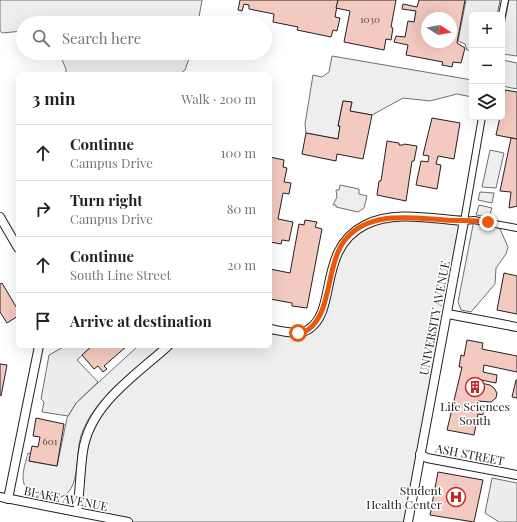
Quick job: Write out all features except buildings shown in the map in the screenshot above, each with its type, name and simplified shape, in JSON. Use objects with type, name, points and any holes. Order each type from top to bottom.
[{"type":"street","points":[[503,12],[505,0]]},
{"type":"street","name":"UNIVERSITY AVENUE","points":[[408,522],[448,314],[481,120]]},
{"type":"street","points":[[0,217],[16,245]]},
{"type":"street","points":[[272,330],[298,333],[309,329],[319,319],[324,308],[334,259],[345,240],[365,225],[383,218],[409,217],[464,221],[474,220],[517,228]]},
{"type":"street","points":[[448,314],[517,328]]},
{"type":"street","points":[[4,498],[39,348]]},
{"type":"street","points":[[77,512],[83,451],[91,424],[100,409],[113,395],[166,348]]},
{"type":"street","name":"ASH STREET","points":[[420,454],[427,458],[517,475]]},
{"type":"street","name":"BLAKE AVENUE","points":[[4,498],[128,522]]},
{"type":"shaded area","points":[[0,0],[202,0],[199,16],[16,16],[16,32],[2,33],[0,30]]},
{"type":"shaded area","points":[[466,0],[500,0],[498,12],[469,12],[469,50],[467,50],[465,44],[458,41]]},
{"type":"shaded area","points":[[509,0],[517,0],[517,56],[505,54],[505,21]]},
{"type":"shaded area","points":[[332,56],[469,79],[469,96],[457,94],[430,101],[403,98],[372,115],[350,111],[352,102],[343,101],[338,126],[340,126],[338,139],[306,133],[305,124],[313,75],[322,77],[329,72]]},
{"type":"shaded area","points":[[62,60],[189,60],[185,70],[182,72],[66,72]]},
{"type":"shaded area","points":[[505,61],[517,63],[517,89],[505,87]]},
{"type":"shaded area","points":[[490,150],[504,153],[496,188],[482,187]]},
{"type":"shaded area","points":[[340,185],[359,189],[359,194],[367,196],[364,208],[358,212],[333,205],[337,197],[336,190],[339,190]]},
{"type":"shaded area","points":[[480,192],[494,193],[492,203],[478,200]]},
{"type":"shaded area","points":[[479,205],[492,208],[489,217],[476,215]]},
{"type":"shaded area","points":[[383,218],[464,221],[408,522],[128,522],[77,512],[83,451],[97,414],[166,348],[272,348],[272,329],[298,333],[319,319],[345,240]]},
{"type":"shaded area","points":[[474,220],[488,222],[500,229],[508,247],[506,254],[496,268],[495,284],[471,312],[461,310],[458,302]]},
{"type":"shaded area","points":[[61,348],[90,348],[77,360],[98,382],[76,403],[68,416],[42,412],[44,402],[41,399],[49,355]]},
{"type":"shaded area","points":[[136,348],[160,348],[115,386],[104,398],[87,422],[79,444],[75,479],[72,487],[67,493],[61,497],[29,491],[23,478],[28,453],[31,454],[29,461],[57,466],[67,418],[76,403]]},
{"type":"shaded area","points":[[492,478],[517,483],[517,522],[499,522],[485,513]]},
{"type":"place","name":"Life Sciences South","points":[[475,387]]},
{"type":"place","name":"Student Health Center","points":[[456,497]]},
{"type":"route","points":[[298,333],[309,329],[319,319],[324,308],[334,259],[345,240],[365,225],[383,218],[409,217],[488,222]]}]
